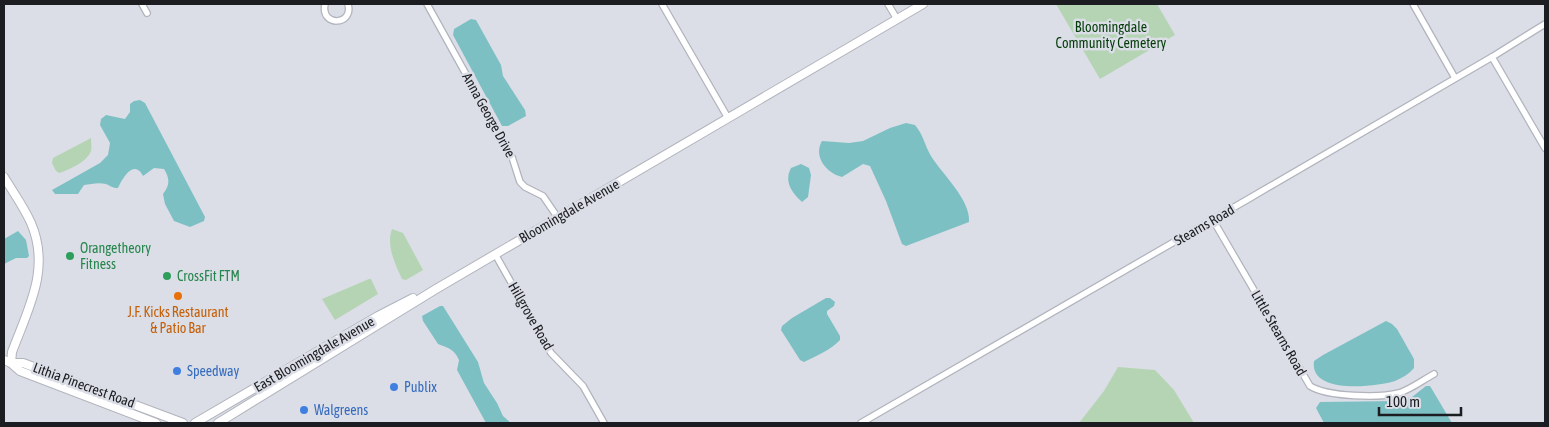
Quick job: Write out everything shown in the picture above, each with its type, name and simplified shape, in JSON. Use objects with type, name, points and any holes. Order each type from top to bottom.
[{"type":"main road","name":"Bloomingdale Avenue","points":[[218,423],[436,289],[923,4]]},
{"type":"main road","points":[[4,177],[32,224],[38,243],[40,264],[36,288],[13,351],[7,361]]},
{"type":"main road","name":"East Bloomingdale Avenue","points":[[195,423],[378,316],[413,298],[436,289]]},
{"type":"main road","name":"Lithia Pinecrest Road","points":[[7,361],[20,371],[156,423]]},
{"type":"main road","name":"Lithia Pinecrest Road","points":[[7,361],[23,363],[183,423]]},
{"type":"main road","points":[[228,423],[234,414]]},
{"type":"street","points":[[142,4],[147,13]]},
{"type":"street","points":[[326,4],[324,10],[327,16],[332,20],[338,21],[344,19],[348,14],[348,4]]},
{"type":"street","name":"Anna George Drive","points":[[427,4],[512,156],[520,182],[525,188],[542,196],[558,218]]},
{"type":"street","points":[[662,4],[728,118]]},
{"type":"street","points":[[888,4],[897,19]]},
{"type":"street","points":[[1413,4],[1455,78]]},
{"type":"street","name":"Stearns Road","points":[[861,423],[1213,220],[1545,24]]},
{"type":"street","points":[[1492,57],[1545,148]]},
{"type":"street","name":"Little Stearns Road","points":[[1213,220],[1310,386],[1332,394],[1386,395],[1403,391],[1434,374]]},
{"type":"street","name":"Hillgrove Road","points":[[496,254],[550,353],[584,386],[604,423]]},
{"type":"green space","name":"Bloomingdale Community Cemetery","points":[[1056,4],[1157,4],[1175,35],[1100,79]]},
{"type":"green space","points":[[91,138],[91,151],[86,159],[68,170],[59,173],[56,171],[52,163],[53,158]]},
{"type":"green space","points":[[392,229],[403,233],[423,270],[406,280],[402,279],[392,254],[390,235]]},
{"type":"green space","points":[[371,279],[378,294],[335,320],[322,299]]},
{"type":"green space","points":[[1118,367],[1155,370],[1174,390],[1194,423],[1079,423],[1104,391]]},
{"type":"water","points":[[471,19],[476,20],[501,65],[503,76],[525,110],[526,116],[508,126],[502,126],[453,35],[454,29]]},
{"type":"water","points":[[140,100],[145,103],[205,217],[204,221],[190,227],[174,221],[165,204],[163,194],[168,182],[164,169],[154,168],[143,176],[140,171],[132,170],[125,176],[118,188],[97,183],[84,185],[78,194],[55,194],[52,190],[100,163],[108,155],[110,143],[100,125],[101,119],[106,115],[125,119],[130,112],[130,104]]},
{"type":"water","points":[[906,123],[915,125],[931,156],[961,196],[969,222],[906,246],[902,244],[886,201],[870,166],[863,164],[842,177],[826,168],[819,152],[822,141],[849,143],[863,141],[890,128]]},
{"type":"water","points":[[801,164],[809,168],[811,175],[808,197],[802,202],[792,190],[788,177],[791,168]]},
{"type":"water","points":[[18,231],[26,240],[29,256],[27,258],[16,258],[4,264],[4,239]]},
{"type":"water","points":[[826,298],[830,298],[835,302],[834,306],[827,311],[827,314],[840,336],[840,340],[828,350],[804,362],[800,360],[781,330],[782,326]]},
{"type":"water","points":[[443,306],[478,362],[484,383],[503,416],[511,423],[486,423],[457,370],[459,360],[457,356],[451,349],[438,344],[423,321],[422,316]]},
{"type":"water","points":[[1386,321],[1397,329],[1414,359],[1414,368],[1408,374],[1395,381],[1386,383],[1346,386],[1332,384],[1322,379],[1315,372],[1314,361]]},
{"type":"water","points":[[1426,386],[1430,386],[1452,423],[1324,423],[1316,408],[1320,402],[1396,401],[1412,397]]},
{"type":"place","name":"Orangetheory Fitness","points":[[70,256]]},
{"type":"place","name":"CrossFit FTM","points":[[167,276]]},
{"type":"place","name":"J.F. Kicks Restaurant & Patio Bar","points":[[178,296]]},
{"type":"place","name":"Speedway","points":[[177,371]]},
{"type":"place","name":"Publix","points":[[394,387]]},
{"type":"place","name":"Walgreens","points":[[304,410]]}]
